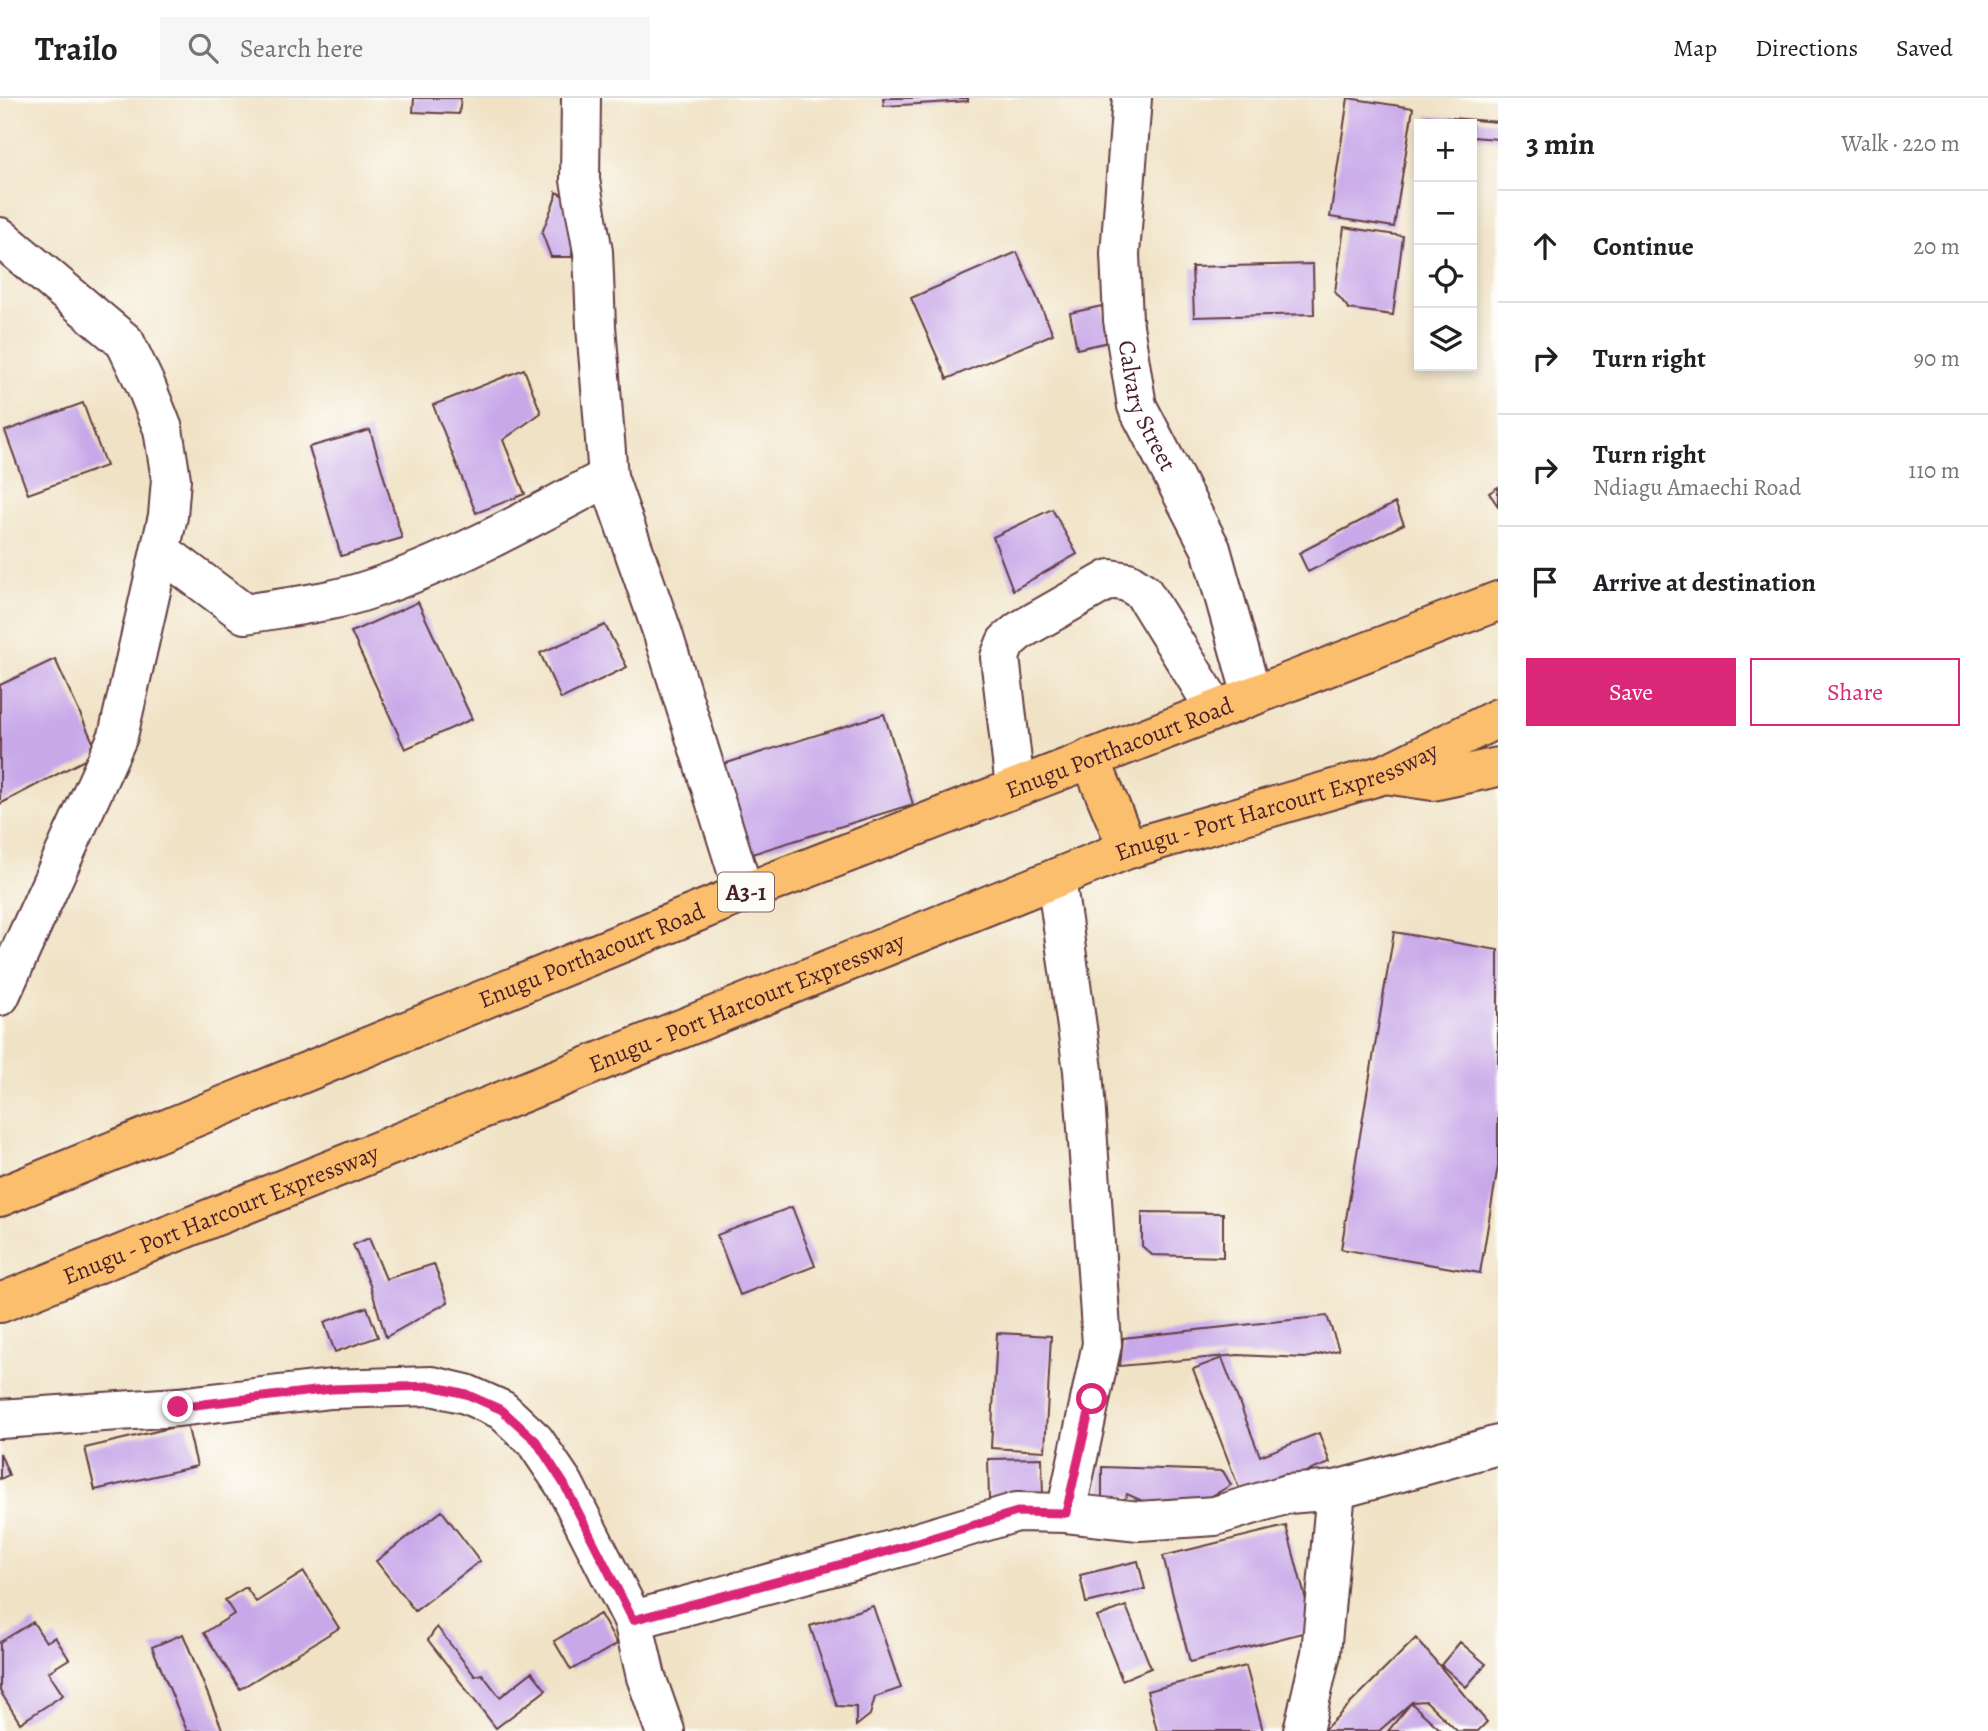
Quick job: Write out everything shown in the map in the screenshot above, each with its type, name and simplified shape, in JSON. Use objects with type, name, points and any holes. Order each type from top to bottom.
[{"type":"highway","name":"Enugu Porthacourt Road","points":[[0,1198],[744,893],[1498,601]]},
{"type":"highway","name":"Enugu - Port Harcourt Expressway","points":[[0,1303],[1128,849],[1385,774],[1498,718]]},
{"type":"highway","points":[[1090,758],[1128,849]]},
{"type":"highway","points":[[1385,774],[1433,780],[1498,767]]},
{"type":"street","points":[[581,98],[580,180],[593,252],[608,477],[662,631],[744,893]]},
{"type":"street","name":"Calvary Street","points":[[1132,98],[1120,254],[1123,320],[1137,406],[1211,549],[1252,696]]},
{"type":"street","points":[[0,237],[125,342],[163,429],[171,479],[168,516],[161,551],[118,736],[0,996]]},
{"type":"street","points":[[161,551],[245,614],[370,590],[479,545],[608,477]]},
{"type":"street","points":[[1015,787],[1000,657],[1006,642],[1019,631],[1110,579],[1128,582],[1143,592],[1216,710]]},
{"type":"street","points":[[1056,878],[1083,1070],[1102,1344],[1066,1513]]},
{"type":"street","points":[[0,1419],[178,1407],[331,1389],[432,1386],[466,1394],[502,1410],[536,1441],[564,1484],[633,1620],[646,1677],[665,1731]]},
{"type":"street","points":[[633,1620],[872,1556],[1017,1512],[1066,1513],[1139,1521],[1216,1516],[1288,1494],[1336,1490],[1498,1445]]},
{"type":"street","points":[[1303,1731],[1321,1653],[1336,1490]]},
{"type":"building","points":[[414,98],[461,98],[459,114],[413,112]]},
{"type":"building","points":[[883,98],[968,98],[968,101],[884,106]]},
{"type":"building","points":[[1348,98],[1413,108],[1394,227],[1330,217]]},
{"type":"building","points":[[1428,116],[1463,119],[1428,119]]},
{"type":"building","points":[[1477,120],[1498,122],[1498,139],[1477,137]]},
{"type":"building","points":[[556,192],[572,200],[572,257],[551,257],[542,233]]},
{"type":"building","points":[[1344,227],[1403,236],[1393,315],[1349,309],[1335,292]]},
{"type":"building","points":[[1017,252],[1053,334],[947,379],[911,298]]},
{"type":"building","points":[[1313,264],[1314,314],[1194,317],[1192,267]]},
{"type":"building","points":[[1102,306],[1109,342],[1077,349],[1070,313]]},
{"type":"building","points":[[524,369],[541,413],[503,440],[525,494],[476,513],[433,405]]},
{"type":"building","points":[[83,403],[106,466],[28,494],[5,431]]},
{"type":"building","points":[[370,430],[402,538],[341,556],[309,447]]},
{"type":"building","points":[[1498,487],[1498,506],[1489,493]]},
{"type":"building","points":[[1395,503],[1404,524],[1308,572],[1299,553]]},
{"type":"building","points":[[1052,509],[1077,554],[1013,590],[993,537]]},
{"type":"building","points":[[418,602],[472,719],[405,749],[351,632]]},
{"type":"building","points":[[605,625],[627,667],[561,699],[540,653]]},
{"type":"building","points":[[55,659],[98,753],[0,804],[0,685]]},
{"type":"building","points":[[884,714],[913,804],[742,857],[714,767]]},
{"type":"building","points":[[1394,932],[1498,950],[1498,1166],[1480,1273],[1341,1249]]},
{"type":"building","points":[[792,1207],[815,1266],[740,1295],[717,1235]]},
{"type":"building","points":[[1142,1212],[1223,1213],[1223,1257],[1152,1255],[1142,1246]]},
{"type":"building","points":[[369,1238],[386,1279],[434,1264],[448,1302],[386,1337],[370,1285],[353,1245]]},
{"type":"building","points":[[367,1307],[378,1337],[335,1352],[324,1322]]},
{"type":"building","points":[[1327,1316],[1339,1350],[1305,1358],[1238,1355],[1120,1366],[1123,1338]]},
{"type":"building","points":[[997,1333],[1051,1336],[1045,1451],[991,1448]]},
{"type":"building","points":[[1222,1358],[1260,1456],[1319,1433],[1330,1463],[1242,1496],[1193,1369]]},
{"type":"building","points":[[187,1424],[197,1466],[95,1490],[85,1448]]},
{"type":"building","points":[[0,1453],[9,1475],[0,1479]]},
{"type":"building","points":[[1042,1458],[1043,1499],[989,1500],[988,1459]]},
{"type":"building","points":[[1102,1467],[1223,1471],[1231,1485],[1189,1509],[1167,1512],[1127,1494],[1121,1508],[1102,1499]]},
{"type":"building","points":[[442,1511],[480,1561],[415,1611],[376,1561]]},
{"type":"building","points":[[1286,1526],[1314,1630],[1190,1662],[1163,1556]]},
{"type":"building","points":[[1138,1561],[1145,1589],[1086,1603],[1080,1575]]},
{"type":"building","points":[[304,1572],[339,1628],[240,1689],[204,1633],[234,1614],[225,1600],[246,1587],[256,1602]]},
{"type":"building","points":[[873,1606],[901,1688],[875,1697],[870,1715],[856,1726],[856,1707],[837,1706],[810,1626]]},
{"type":"building","points":[[1126,1606],[1151,1668],[1122,1680],[1097,1617]]},
{"type":"building","points":[[600,1614],[617,1644],[571,1670],[554,1641]]},
{"type":"building","points":[[33,1622],[46,1642],[55,1637],[69,1659],[48,1672],[63,1695],[20,1723],[0,1691],[0,1642]]},
{"type":"building","points":[[437,1627],[475,1676],[482,1674],[500,1697],[532,1672],[546,1690],[496,1728],[428,1640]]},
{"type":"building","points":[[183,1634],[223,1731],[187,1731],[152,1647]]},
{"type":"building","points":[[1416,1638],[1487,1722],[1478,1731],[1457,1731],[1426,1701],[1412,1702],[1379,1731],[1323,1731]]},
{"type":"building","points":[[1460,1642],[1486,1664],[1466,1687],[1441,1665]]},
{"type":"building","points":[[1246,1666],[1263,1731],[1157,1731],[1147,1691]]},
{"type":"building","points":[[1411,1703],[1442,1731],[1388,1731]]},
{"type":"route","points":[[178,1407],[331,1389],[432,1386],[466,1394],[502,1410],[536,1441],[564,1484],[633,1620],[872,1556],[1017,1512],[1066,1513],[1092,1399]]}]
